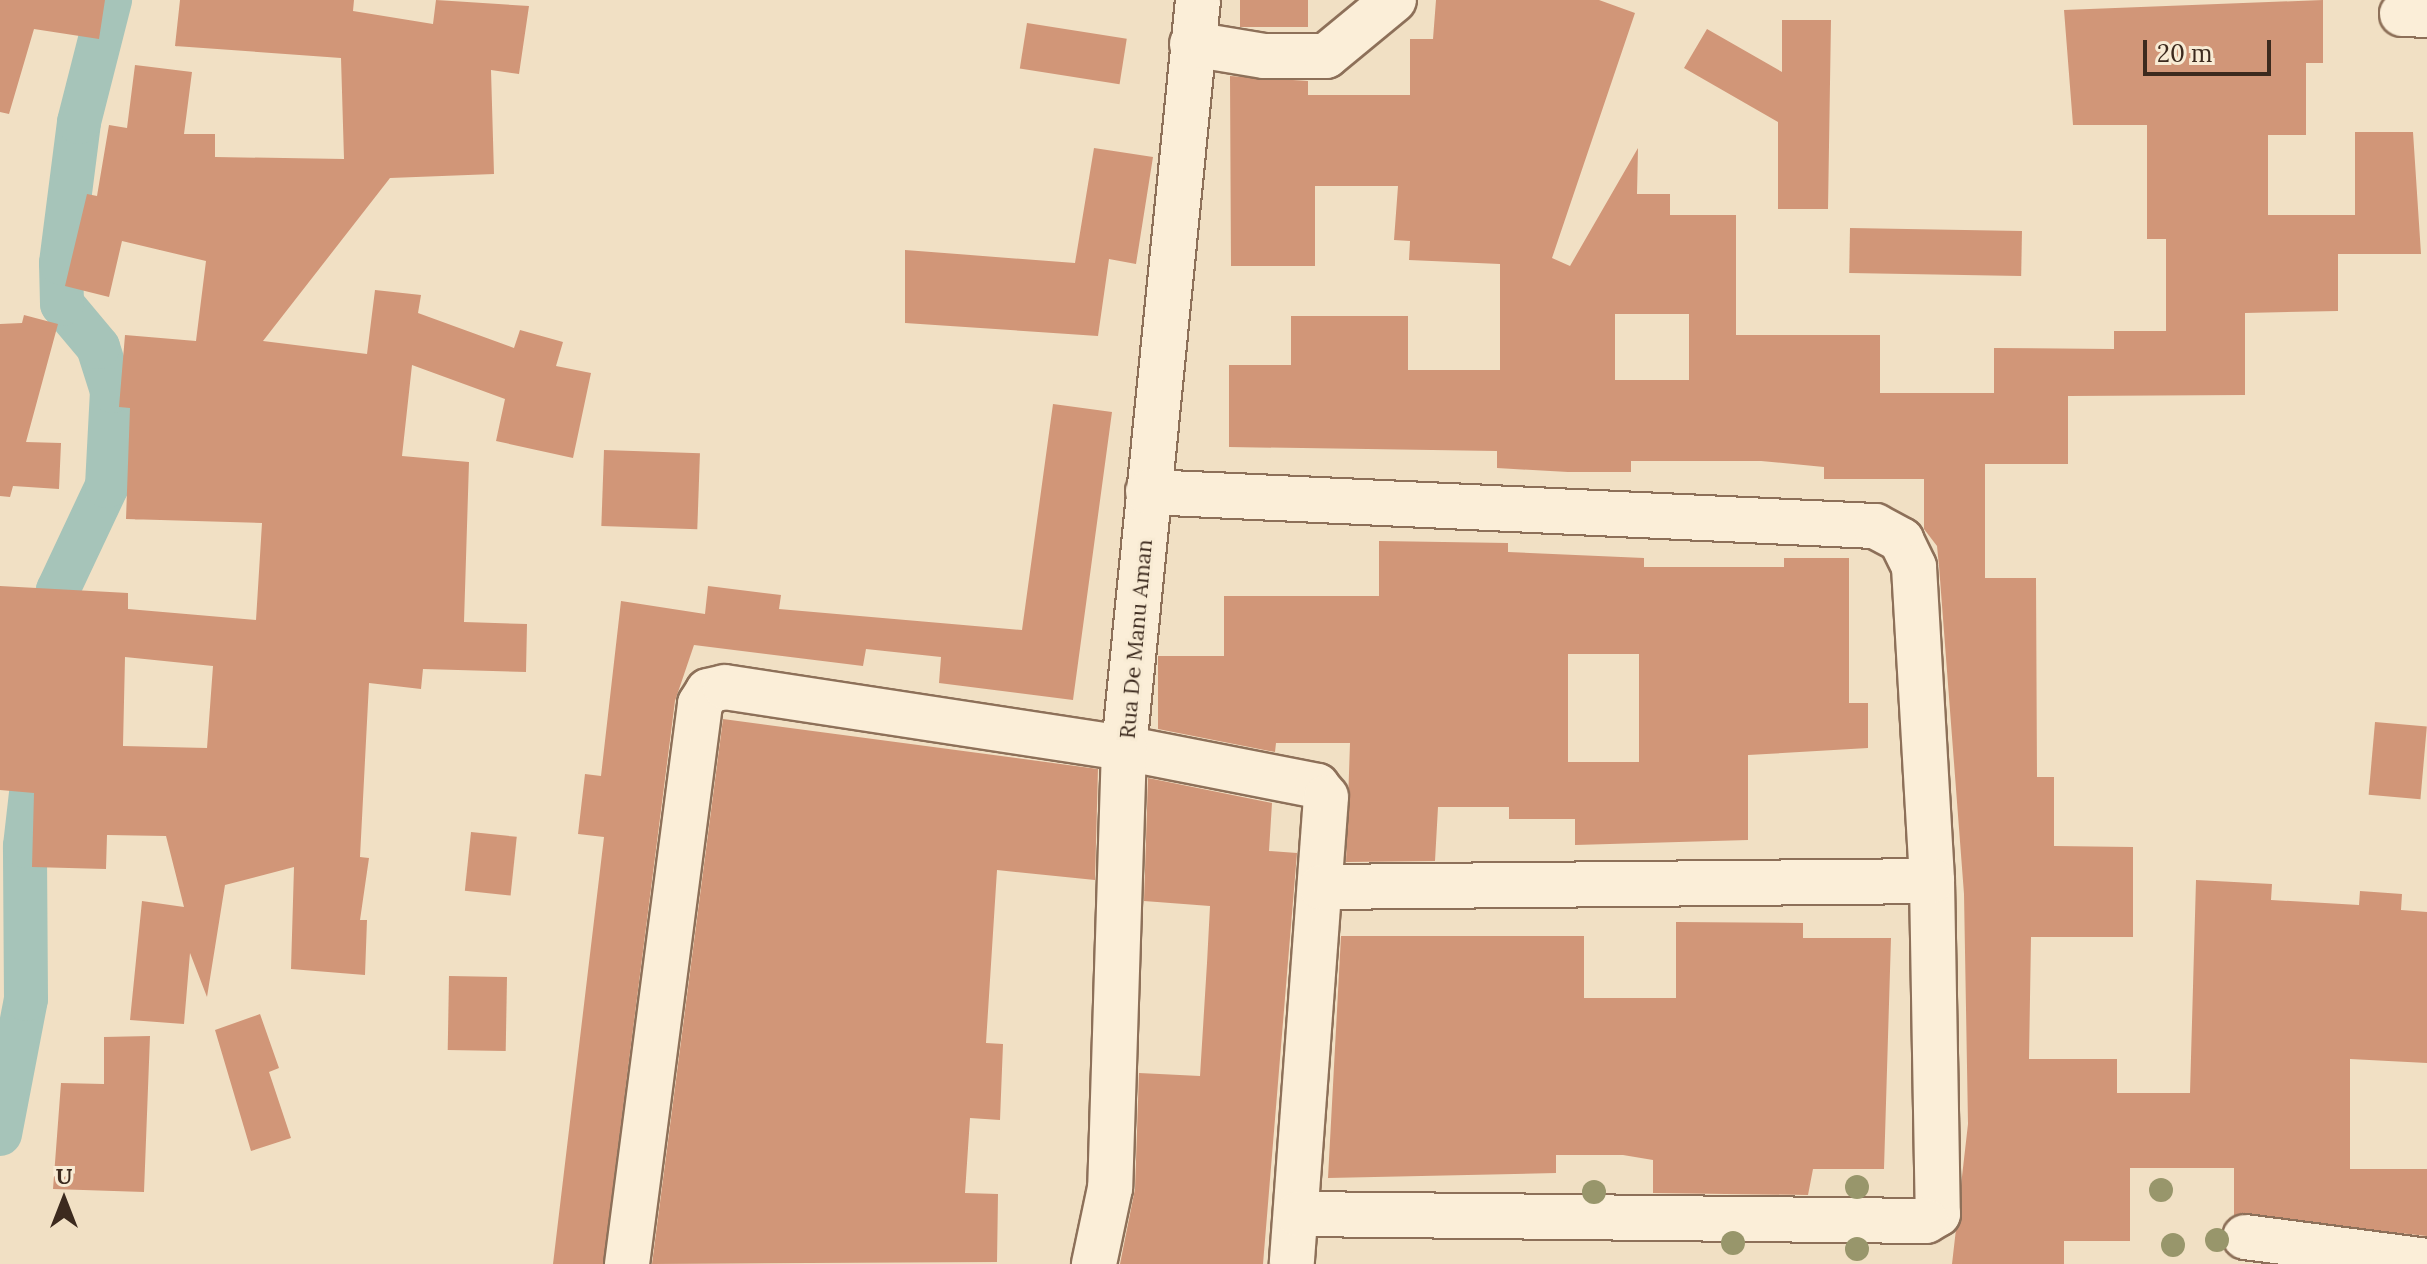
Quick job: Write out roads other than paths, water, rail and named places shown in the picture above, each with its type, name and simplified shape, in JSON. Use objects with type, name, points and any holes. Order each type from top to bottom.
[{"type":"street","name":"Rua De Manu Aman","points":[[1198,0],[1124,748],[1317,786],[1326,797],[1292,1264]]},
{"type":"street","points":[[1192,44],[1252,55],[1326,56],[1394,0]]},
{"type":"street","points":[[1148,492],[1875,526],[1901,540],[1914,567],[1932,881],[1943,1201],[1926,1221],[1298,1214]]},
{"type":"street","points":[[627,1264],[700,704],[708,691],[725,687],[1124,748],[1110,1188],[1094,1264]]},
{"type":"street","points":[[1321,887],[1932,881]]},
{"type":"street","points":[[2245,1237],[2427,1261]]},
{"type":"waterway","points":[[44,648],[58,590],[107,486],[112,391],[98,347],[62,304],[61,263],[79,122],[110,0]]},
{"type":"waterway","points":[[0,1134],[26,999],[25,846],[38,732]]}]
